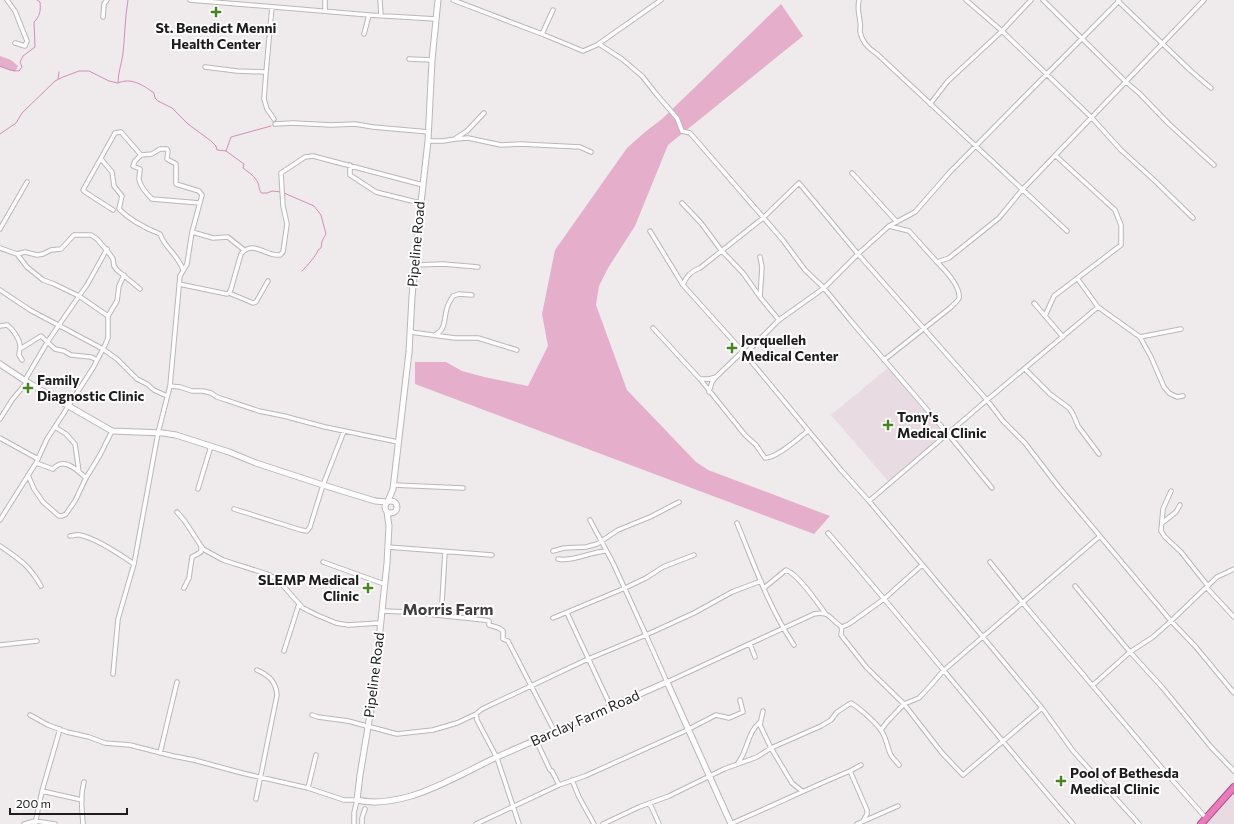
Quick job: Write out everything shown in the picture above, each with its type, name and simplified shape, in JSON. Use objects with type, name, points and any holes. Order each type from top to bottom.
[{"type":"highway","points":[[1201,824],[1234,787]]},
{"type":"street","points":[[7,0],[15,11],[27,41],[25,46],[15,43]]},
{"type":"street","points":[[103,17],[104,4],[107,0]]},
{"type":"street","points":[[190,0],[381,16],[436,19]]},
{"type":"street","points":[[325,0],[325,11]]},
{"type":"street","points":[[380,0],[381,16]]},
{"type":"street","name":"Pipeline Road","points":[[388,501],[393,487],[409,352],[414,265],[429,132],[432,60],[438,0]]},
{"type":"street","points":[[453,0],[582,51],[599,44],[661,0]]},
{"type":"street","points":[[859,0],[858,14],[860,32],[862,39],[869,49],[877,54],[1067,231]]},
{"type":"street","points":[[966,0],[1002,31],[1092,118],[1121,150],[1193,218]]},
{"type":"street","points":[[930,104],[948,81],[1002,31],[1031,0]]},
{"type":"street","points":[[1043,0],[1169,124],[1214,165]]},
{"type":"street","points":[[937,262],[949,258],[999,218],[1022,190],[1204,0]]},
{"type":"street","points":[[709,392],[712,382],[716,377],[779,320],[824,288],[889,226],[915,212],[950,172],[1118,1],[1190,71],[1211,88]]},
{"type":"street","points":[[272,7],[264,88],[265,105],[274,119]]},
{"type":"street","points":[[542,34],[553,10]]},
{"type":"street","points":[[364,34],[369,15]]},
{"type":"street","points":[[599,44],[622,59],[642,76],[656,95],[666,104],[677,118],[682,131],[690,133],[782,239],[805,270],[824,288],[992,488]]},
{"type":"street","points":[[409,60],[432,60]]},
{"type":"street","points":[[205,67],[237,71],[266,72]]},
{"type":"street","points":[[455,139],[467,131],[484,113]]},
{"type":"street","points":[[275,124],[355,124],[373,128],[429,132]]},
{"type":"street","points":[[113,210],[84,190],[115,133],[121,132],[141,155]]},
{"type":"street","points":[[428,141],[468,138],[501,146],[520,144],[580,147],[591,152]]},
{"type":"street","points":[[113,674],[118,619],[134,564],[158,433],[170,386],[180,276],[187,264],[190,254],[192,232],[200,204],[202,196],[201,193],[176,184],[176,164],[167,158],[167,149],[160,149],[152,154],[141,155],[134,161],[133,166],[140,169],[140,181],[146,193],[152,199],[200,204]]},
{"type":"street","points":[[229,293],[241,254],[244,250],[249,247],[277,256],[283,252],[287,224],[282,197],[281,173],[305,157],[313,156],[423,185]]},
{"type":"street","points":[[1045,316],[1054,296],[1121,245],[1121,225],[1115,210],[1056,156]]},
{"type":"street","points":[[101,159],[112,172],[114,186],[122,196],[119,209],[150,230],[160,234],[161,239],[177,259],[183,270]]},
{"type":"street","points":[[350,165],[350,175],[376,192],[420,203]]},
{"type":"street","points":[[852,173],[897,222]]},
{"type":"street","points":[[0,229],[27,182]]},
{"type":"street","points":[[683,285],[685,278],[692,270],[700,268],[763,218],[799,183],[858,254],[987,400],[1003,421],[1025,443],[1058,486],[1171,621],[1234,692]]},
{"type":"street","points":[[682,203],[701,223],[721,250],[743,273],[779,320]]},
{"type":"street","points":[[884,360],[950,308],[958,300],[959,295],[954,282],[909,231],[889,226]]},
{"type":"street","points":[[650,231],[683,285],[744,352],[808,431],[983,636],[1042,708],[1073,751],[1139,824]]},
{"type":"street","points":[[192,232],[213,238],[228,237],[244,250]]},
{"type":"street","points":[[17,254],[25,252],[37,255],[43,254],[50,250],[61,249],[75,234],[91,235],[107,249],[113,259],[114,266],[140,289]]},
{"type":"street","points":[[0,248],[17,254],[27,267],[43,280],[79,296],[108,316]]},
{"type":"street","points":[[0,419],[26,381],[48,341],[87,285],[107,249]]},
{"type":"street","points":[[760,257],[762,267],[760,297]]},
{"type":"street","points":[[414,265],[443,264],[478,267]]},
{"type":"street","points":[[0,520],[37,461],[55,426],[103,349],[108,338],[108,316],[117,300],[119,286],[124,275]]},
{"type":"street","points":[[1077,278],[1098,308],[1140,337],[1151,357],[1164,387],[1169,393],[1177,396],[1184,396]]},
{"type":"street","points":[[179,284],[194,286],[224,294],[229,293],[253,303],[256,302],[268,281]]},
{"type":"street","points":[[0,290],[30,310],[103,349],[117,359],[137,379],[167,396]]},
{"type":"street","points":[[435,335],[442,329],[447,308],[453,296],[460,294],[472,295]]},
{"type":"street","points":[[1034,302],[1063,337]]},
{"type":"street","points":[[869,501],[1098,308]]},
{"type":"street","points":[[0,326],[7,325],[11,328],[20,346],[19,355],[22,360]]},
{"type":"street","points":[[653,328],[700,379],[745,435],[756,444],[765,458],[776,455],[808,431]]},
{"type":"street","points":[[1140,337],[1182,329]]},
{"type":"street","points":[[410,332],[455,338],[478,338],[517,350]]},
{"type":"street","points":[[20,349],[35,341],[40,336],[48,341],[55,349],[64,351],[71,356],[91,357],[97,360]]},
{"type":"street","points":[[0,364],[26,381],[112,431],[176,435],[211,446],[256,464],[375,501],[392,500],[395,502],[397,507],[395,512],[392,513],[386,511],[375,501]]},
{"type":"street","points":[[1025,369],[1050,394],[1069,408],[1078,426],[1099,454]]},
{"type":"street","points":[[700,379],[716,377]]},
{"type":"street","points":[[170,386],[180,387],[192,391],[211,393],[217,397],[259,411],[398,442]]},
{"type":"street","points":[[55,426],[66,434],[75,444],[79,472]]},
{"type":"street","points":[[28,475],[34,489],[43,502],[59,516],[66,514],[75,501],[112,431]]},
{"type":"street","points":[[234,509],[307,531],[310,527],[323,485],[344,431]]},
{"type":"street","points":[[0,438],[52,469],[60,464],[66,464],[72,466],[86,478]]},
{"type":"street","points":[[198,489],[211,446]]},
{"type":"street","points":[[393,487],[463,488]]},
{"type":"street","name":"Pipeline Road","points":[[393,487],[395,502]]},
{"type":"street","points":[[1171,491],[1163,509],[1161,531],[1165,538],[1180,552],[1234,617]]},
{"type":"street","points":[[386,511],[385,505],[388,501]]},
{"type":"street","points":[[553,551],[564,548],[586,547],[597,544],[618,530],[646,519],[679,502]]},
{"type":"street","points":[[1162,523],[1176,512],[1180,505]]},
{"type":"street","name":"Pipeline Road","points":[[354,824],[354,812],[373,697],[382,611],[389,526],[386,511]]},
{"type":"street","points":[[177,512],[203,549],[223,560],[272,576],[277,579],[299,604],[317,615],[336,623],[348,625],[380,623]]},
{"type":"street","name":"Pipeline Road","points":[[389,526],[395,512]]},
{"type":"street","points":[[590,520],[625,588],[731,824],[861,765]]},
{"type":"street","points":[[737,522],[764,588],[783,629],[794,645]]},
{"type":"street","points":[[828,533],[884,598],[1002,742],[1073,824]]},
{"type":"street","points":[[70,536],[81,535],[92,539],[118,552],[134,564]]},
{"type":"street","points":[[881,730],[904,704],[919,698],[943,671],[1100,536]]},
{"type":"street","points":[[0,546],[26,565],[33,572],[41,586]]},
{"type":"street","points":[[184,588],[189,578],[191,560],[194,555],[201,552],[201,546]]},
{"type":"street","points":[[388,547],[492,555]]},
{"type":"street","points":[[558,559],[564,560],[606,551]]},
{"type":"street","points":[[442,602],[445,552]]},
{"type":"street","points":[[553,618],[625,588],[646,578],[663,567],[694,555]]},
{"type":"street","points":[[323,562],[384,584]]},
{"type":"street","points":[[990,562],[1167,774],[1206,818]]},
{"type":"street","points":[[842,627],[849,624],[884,598],[922,565]]},
{"type":"street","points":[[1093,685],[1130,652],[1153,637],[1217,577],[1234,569]]},
{"type":"street","points":[[764,588],[786,570],[804,586],[826,614],[842,627]]},
{"type":"street","points":[[312,715],[359,724],[397,734],[433,730],[457,723],[476,714],[482,709],[588,659],[646,635],[694,613],[732,592],[761,581]]},
{"type":"street","points":[[1075,586],[1130,652],[1162,687],[1211,747],[1234,771]]},
{"type":"street","points":[[284,652],[299,604]]},
{"type":"street","points":[[382,611],[408,612],[489,621],[489,625],[500,628],[503,631],[503,639],[508,641],[555,732]]},
{"type":"street","points":[[667,682],[814,614],[821,612],[826,614]]},
{"type":"street","points":[[567,613],[611,707]]},
{"type":"street","points":[[842,627],[841,635],[867,668],[904,704],[942,753],[963,775],[1042,708]]},
{"type":"street","points":[[0,645],[37,641]]},
{"type":"street","points":[[750,644],[755,657]]},
{"type":"street","points":[[256,800],[277,695],[273,681],[268,676],[257,670]]},
{"type":"street","points":[[160,753],[176,682]]},
{"type":"street","name":"Barclay Farm Road","points":[[357,800],[373,802],[410,796],[425,791],[667,682]]},
{"type":"street","points":[[476,824],[559,785],[585,776],[716,716],[729,718],[744,712],[740,700]]},
{"type":"street","points":[[603,824],[669,796],[724,769],[757,757],[771,748],[821,726],[850,703],[864,712],[868,718],[881,730],[892,756],[899,764]]},
{"type":"street","points":[[738,764],[751,732],[760,722],[763,711]]},
{"type":"street","points":[[476,714],[477,720],[497,758],[519,824]]},
{"type":"street","points":[[30,715],[48,725],[105,743],[130,746],[194,760],[308,788],[344,800],[357,800]]},
{"type":"street","points":[[760,722],[771,748],[792,783],[802,791]]},
{"type":"street","points":[[35,822],[42,791],[60,729]]},
{"type":"street","points":[[536,740],[559,785]]},
{"type":"street","points":[[308,788],[316,755]]},
{"type":"street","points":[[850,771],[867,810],[865,822]]},
{"type":"street","points":[[572,780],[579,797],[594,824]]},
{"type":"street","points":[[83,824],[81,791],[84,782]]},
{"type":"street","points":[[42,791],[82,800]]},
{"type":"street","points":[[648,804],[651,806],[659,824]]},
{"type":"street","points":[[857,824],[865,822],[898,806]]},
{"type":"street","points":[[362,824],[362,818],[365,810]]},
{"type":"street","points":[[24,824],[35,822],[55,824]]},
{"type":"shaded area","points":[[781,4],[803,36],[668,145],[635,226],[608,268],[599,286],[596,305],[627,390],[696,462],[708,470],[830,516],[814,534],[415,384],[415,362],[446,362],[462,371],[528,386],[548,346],[542,314],[555,250],[627,148],[662,119]]},
{"type":"shaded area","points":[[0,56],[11,60],[18,66],[15,72],[0,67]]},
{"type":"shaded area","name":"Tony's Medical Clinic","points":[[888,368],[945,435],[889,482],[831,415]]},
{"type":"shaded area","points":[[1234,789],[1234,824],[1204,824]]},
{"type":"waterway","points":[[0,66],[10,70],[19,71],[22,67],[20,62],[23,56],[35,47],[34,22],[40,13],[40,2],[37,0]]},
{"type":"waterway","points":[[0,134],[16,123],[22,113],[55,81],[63,77],[79,71],[89,71],[109,81],[118,83],[123,53],[128,0]]},
{"type":"waterway","points":[[58,79],[59,72]]},
{"type":"waterway","points":[[118,83],[123,81],[132,81],[154,93],[155,98],[158,101],[172,108],[188,124],[211,141],[216,146],[217,150],[226,151],[244,164],[243,168],[255,178],[261,193],[272,191],[281,192]]},
{"type":"waterway","points":[[226,151],[231,137],[271,126]]},
{"type":"waterway","points":[[284,193],[314,206],[321,215],[326,234],[322,241],[321,248],[302,271]]},
{"type":"place","name":"St. Benedict Menni Health Center","points":[[216,12]]},
{"type":"place","name":"Jorquelleh Medical Center","points":[[732,348]]},
{"type":"place","name":"Family Diagnostic Clinic","points":[[28,388]]},
{"type":"place","name":"Tony's Medical Clinic","points":[[888,425]]},
{"type":"place","name":"SLEMP Medical Clinic","points":[[368,588]]},
{"type":"place","name":"Pool of Bethesda Medical Clinic","points":[[1061,781]]},
{"type":"district","name":"Morris Farm","points":[[448,609]]}]
